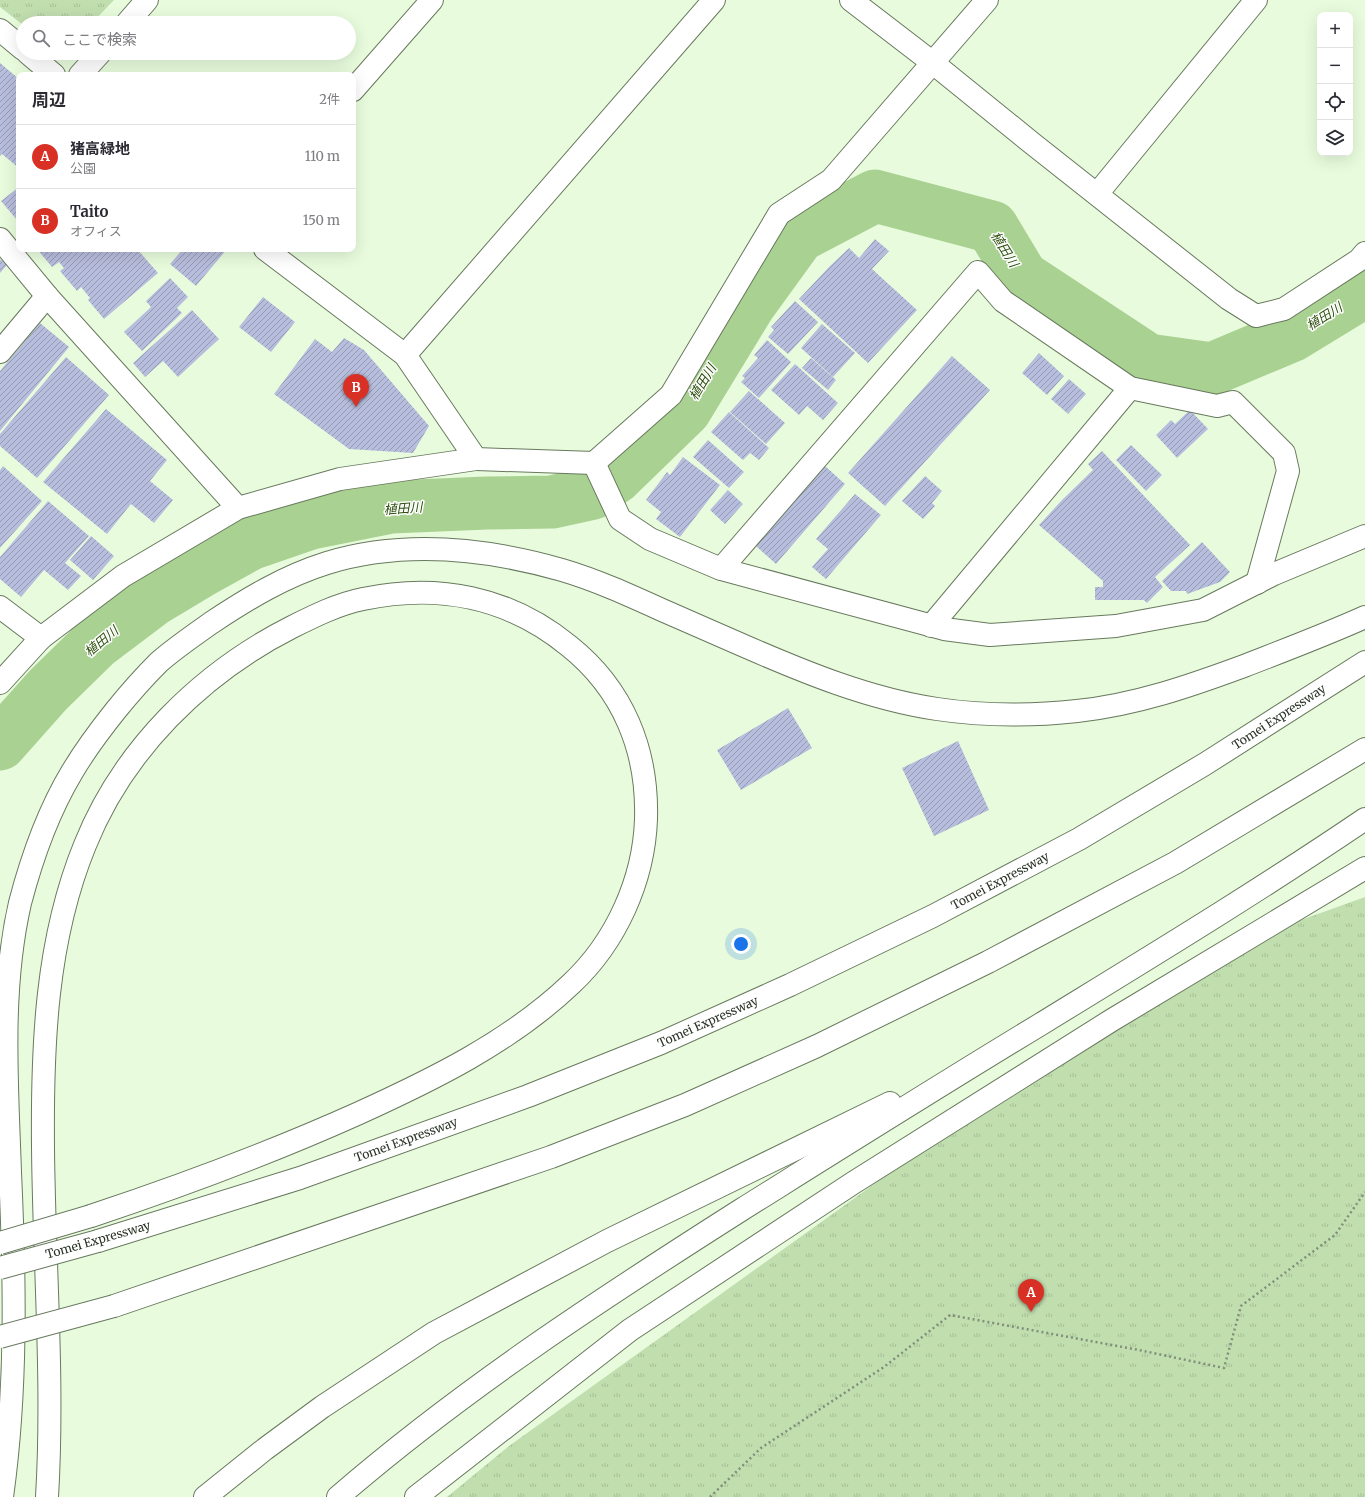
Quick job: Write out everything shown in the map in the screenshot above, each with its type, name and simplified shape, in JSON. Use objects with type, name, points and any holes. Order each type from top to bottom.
[{"type":"main road","points":[[133,16],[147,0]]},
{"type":"main road","points":[[356,87],[432,0]]},
{"type":"main road","points":[[405,355],[714,0]]},
{"type":"main road","points":[[851,0],[933,63],[1229,299],[1256,316],[1284,309],[1359,260],[1365,253]]},
{"type":"main road","points":[[0,683],[41,638],[123,576],[238,508],[340,479],[476,459],[596,468],[672,395],[779,214],[831,180],[987,0]]},
{"type":"main road","points":[[1096,194],[1256,0]]},
{"type":"main road","points":[[0,30],[16,43]]},
{"type":"main road","points":[[36,60],[50,72]]},
{"type":"main road","points":[[83,72],[94,60]]},
{"type":"main road","points":[[0,239],[47,296],[238,508]]},
{"type":"main road","points":[[269,252],[405,355],[476,459]]},
{"type":"main road","points":[[721,569],[978,272],[1003,301],[1130,388],[1218,406],[1233,402],[1284,453],[1288,471],[1257,583]]},
{"type":"main road","points":[[0,352],[47,296]]},
{"type":"main road","points":[[931,626],[1130,388]]},
{"type":"main road","points":[[596,468],[620,519],[650,539],[721,569],[931,626],[990,636],[1116,626],[1203,610],[1257,583],[1365,536]]},
{"type":"main road","points":[[2,1497],[12,1405],[13,1305],[12,1213],[5,1003],[9,958],[18,909],[31,862],[50,814],[72,772],[98,732],[160,661],[197,632],[240,603],[283,580],[326,564],[372,552],[417,548],[462,550],[510,557],[564,570],[620,591],[776,660],[835,683],[933,709],[978,714],[1030,715],[1081,711],[1134,701],[1192,685],[1311,641],[1365,618]]},
{"type":"main road","points":[[0,1243],[91,1216],[171,1189],[324,1129],[397,1096],[462,1062],[504,1037],[542,1009],[575,981],[600,950],[622,916],[636,878],[646,828],[647,792],[640,754],[627,718],[610,687],[584,658],[553,633],[517,612],[480,599],[441,593],[403,593],[359,600],[317,615],[280,633],[242,656],[201,686],[165,721],[132,761],[112,791],[85,844],[69,891],[58,933],[44,1038],[44,1180],[49,1364],[49,1466],[46,1497]]},
{"type":"main road","points":[[0,607],[41,638]]},
{"type":"main road","name":"Tomei Expressway","points":[[0,1268],[98,1241],[300,1178],[521,1099],[661,1043],[783,988],[933,916],[1079,840],[1205,764],[1365,662]]},
{"type":"main road","points":[[0,1337],[114,1306],[551,1157],[692,1102],[817,1046],[988,962],[1175,863],[1365,749]]},
{"type":"main road","points":[[338,1497],[371,1468],[485,1380],[642,1272],[999,1049],[1227,910],[1365,819]]},
{"type":"main road","points":[[416,1497],[630,1330],[853,1183],[1105,1024],[1365,868]]},
{"type":"main road","points":[[205,1497],[265,1449],[322,1407],[434,1333],[607,1241],[999,1049]]},
{"type":"path","points":[[710,1497],[761,1448],[884,1367],[950,1315],[1139,1350],[1224,1368],[1241,1306],[1335,1235],[1365,1192]]},
{"type":"green space","points":[[0,0],[114,0],[99,16],[16,16],[16,20],[0,7]]},
{"type":"green space","points":[[1365,897],[1365,1497],[447,1497],[509,1446],[884,1177],[1101,1038],[1290,924]]},
{"type":"building","points":[[0,63],[16,76],[16,166],[2,154],[0,156]]},
{"type":"building","points":[[16,189],[16,219],[1,201]]},
{"type":"building","points":[[875,239],[889,251],[872,269],[917,310],[868,363],[799,299],[849,248],[859,258]]},
{"type":"building","points":[[40,252],[140,252],[158,273],[104,319],[88,300],[90,298],[81,287],[77,291],[60,271],[64,268],[59,262],[52,267]]},
{"type":"building","points":[[180,252],[224,252],[196,286],[170,264]]},
{"type":"building","points":[[0,259],[7,265],[0,273]]},
{"type":"building","points":[[170,278],[188,297],[177,308],[182,313],[142,351],[124,332],[151,307],[146,301]]},
{"type":"building","points":[[263,297],[295,322],[271,352],[239,327]]},
{"type":"building","points":[[795,301],[818,322],[788,354],[768,337],[774,330],[771,327]]},
{"type":"building","points":[[192,310],[219,339],[178,377],[163,361],[145,377],[133,363]]},
{"type":"building","points":[[40,323],[69,347],[0,431],[0,371]]},
{"type":"building","points":[[822,324],[855,353],[833,377],[801,348]]},
{"type":"building","points":[[344,338],[364,350],[429,426],[413,453],[349,449],[274,394],[315,339],[332,352]]},
{"type":"building","points":[[767,340],[791,362],[759,398],[741,382],[745,378],[742,376],[758,358],[754,355]]},
{"type":"building","points":[[1039,353],[1064,376],[1047,395],[1022,373]]},
{"type":"building","points":[[952,356],[990,390],[885,506],[848,473]]},
{"type":"building","points":[[66,357],[109,395],[37,478],[0,446],[0,434]]},
{"type":"building","points":[[811,358],[836,380],[828,390],[802,368]]},
{"type":"building","points":[[795,364],[838,403],[823,420],[807,406],[799,415],[771,390]]},
{"type":"building","points":[[1069,379],[1086,394],[1068,414],[1051,399]]},
{"type":"building","points":[[749,391],[785,423],[766,444],[730,412]]},
{"type":"building","points":[[106,409],[167,460],[150,481],[173,500],[154,523],[131,504],[107,534],[43,482]]},
{"type":"building","points":[[1190,410],[1208,429],[1177,458],[1156,435],[1171,420],[1175,424]]},
{"type":"building","points":[[729,412],[769,448],[759,460],[750,453],[743,460],[711,432]]},
{"type":"building","points":[[708,440],[744,472],[729,488],[693,457]]},
{"type":"building","points":[[1131,445],[1162,475],[1146,491],[1116,460]]},
{"type":"building","points":[[1102,451],[1190,545],[1155,577],[1163,587],[1147,603],[1144,600],[1095,600],[1095,587],[1103,587],[1103,581],[1039,525],[1093,470],[1088,464]]},
{"type":"building","points":[[683,457],[720,485],[680,537],[656,519],[661,512],[646,500],[667,472],[670,475]]},
{"type":"building","points":[[3,466],[42,501],[0,548],[0,470]]},
{"type":"building","points":[[825,466],[845,484],[776,564],[756,546]]},
{"type":"building","points":[[925,476],[942,491],[932,503],[935,506],[923,519],[902,501]]},
{"type":"building","points":[[728,490],[743,504],[725,524],[710,510]]},
{"type":"building","points":[[855,494],[881,515],[826,579],[812,567],[828,549],[816,539]]},
{"type":"building","points":[[48,501],[89,536],[65,563],[81,576],[68,590],[44,570],[21,597],[0,579],[0,557]]},
{"type":"building","points":[[91,536],[114,556],[93,580],[70,560]]},
{"type":"building","points":[[1202,542],[1230,572],[1220,582],[1187,594],[1186,591],[1171,591],[1162,581]]},
{"type":"building","points":[[788,708],[812,748],[741,790],[717,750]]},
{"type":"building","points":[[958,741],[989,810],[934,836],[902,768]]},
{"type":"waterway","name":"植田川","points":[[0,744],[48,690],[96,643],[153,600],[250,544],[311,523],[391,507],[552,502],[593,493],[616,477],[685,410],[749,305],[799,236],[875,196],[992,227],[1022,277],[1148,360],[1212,369],[1293,335],[1365,291]]},
{"type":"place","name":"Taito","points":[[356,407]]},
{"type":"place","name":"猪高緑地","points":[[1031,1312]]}]
